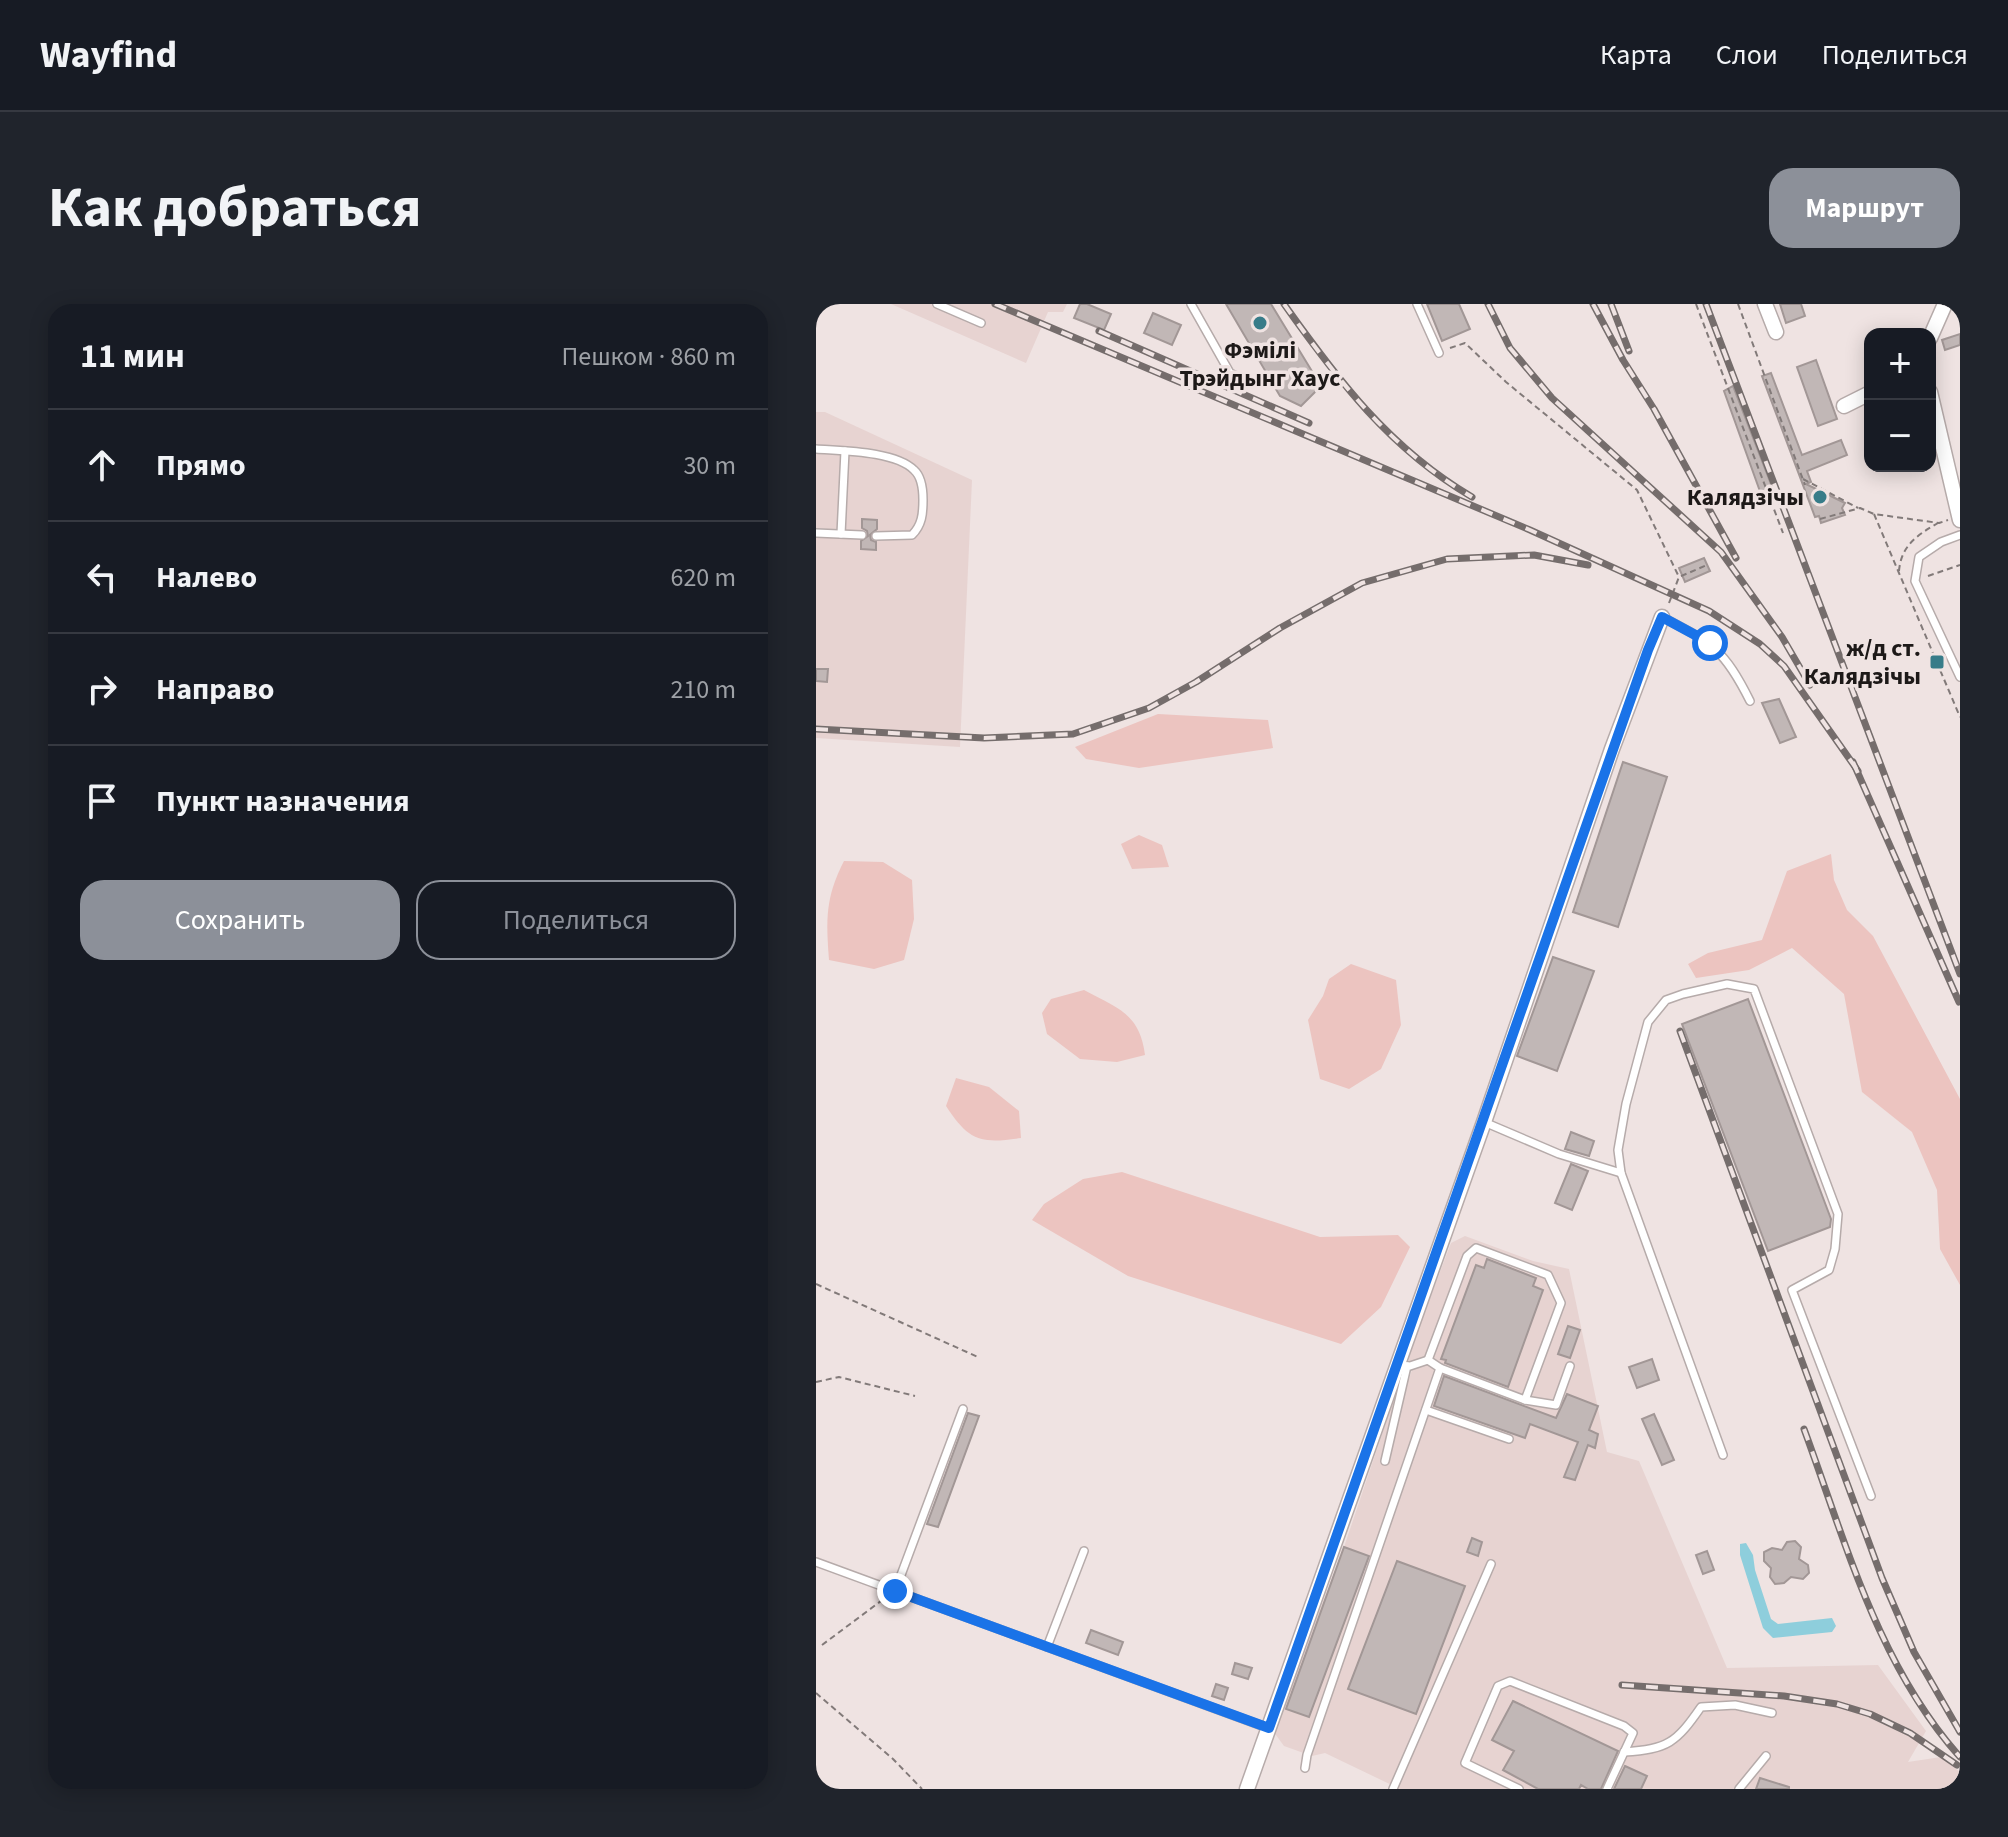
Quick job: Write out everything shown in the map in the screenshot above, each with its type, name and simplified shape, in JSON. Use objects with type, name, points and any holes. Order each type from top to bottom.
[{"type":"street","points":[[1765,304],[1776,332]]},
{"type":"street","points":[[1934,328],[1945,304]]},
{"type":"street","points":[[1844,406],[1864,396]]},
{"type":"street","points":[[1932,400],[1960,518]]},
{"type":"street","points":[[1247,1789],[1402,1366],[1612,749],[1662,617]]},
{"type":"lane","points":[[937,304],[981,323]]},
{"type":"lane","points":[[1191,304],[1230,373],[1254,384]]},
{"type":"lane","points":[[1417,304],[1439,353]]},
{"type":"lane","points":[[816,449],[863,452],[901,462],[915,471],[921,481],[923,512],[919,527],[912,535],[876,536]]},
{"type":"lane","points":[[841,534],[845,451]]},
{"type":"lane","points":[[816,533],[862,535]]},
{"type":"lane","points":[[1960,535],[1941,542],[1919,557],[1915,568],[1915,581],[1960,677]]},
{"type":"lane","points":[[1662,617],[1710,643],[1735,670],[1750,701]]},
{"type":"lane","points":[[1723,1455],[1621,1173],[1618,1150],[1626,1104],[1648,1022],[1666,1000],[1727,984],[1754,989],[1838,1214],[1835,1249],[1829,1270],[1792,1290],[1871,1496]]},
{"type":"lane","points":[[1484,1122],[1559,1154],[1621,1173]]},
{"type":"lane","points":[[1428,1360],[1467,1256],[1476,1248],[1548,1275],[1561,1303],[1525,1400]]},
{"type":"lane","points":[[1385,1461],[1402,1366],[1428,1360],[1440,1368],[1525,1400],[1556,1405],[1570,1366]]},
{"type":"lane","points":[[1305,1768],[1440,1368]]},
{"type":"lane","points":[[895,1591],[963,1409]]},
{"type":"lane","points":[[1426,1410],[1509,1439]]},
{"type":"lane","points":[[1047,1647],[1084,1551]]},
{"type":"lane","points":[[816,1562],[1269,1728]]},
{"type":"lane","points":[[1393,1789],[1491,1564]]},
{"type":"lane","points":[[1519,1789],[1465,1763],[1498,1686],[1510,1681],[1624,1726],[1633,1733],[1607,1789]]},
{"type":"lane","points":[[1624,1752],[1653,1750],[1682,1735],[1701,1707],[1735,1705],[1772,1713]]},
{"type":"lane","points":[[1739,1789],[1766,1756]]},
{"type":"path","points":[[1696,304],[1783,533]]},
{"type":"path","points":[[1738,304],[1805,485]]},
{"type":"path","points":[[1439,353],[1465,343],[1506,382],[1637,490],[1679,577],[1674,595],[1662,617]]},
{"type":"path","points":[[1802,478],[1874,514],[1939,523]]},
{"type":"path","points":[[1820,519],[1859,508]]},
{"type":"path","points":[[1874,514],[1960,717]]},
{"type":"path","points":[[1899,572],[1906,548],[1922,532],[1939,523],[1960,518]]},
{"type":"path","points":[[1679,577],[1707,565]]},
{"type":"path","points":[[1915,581],[1960,565]]},
{"type":"path","points":[[816,1284],[980,1358]]},
{"type":"path","points":[[816,1382],[839,1377],[915,1396]]},
{"type":"path","points":[[822,1645],[895,1591]]},
{"type":"path","points":[[816,1693],[893,1759],[922,1789]]},
{"type":"shaded area","points":[[891,304],[1067,304],[1063,312],[1048,312],[1026,363]]},
{"type":"shaded area","points":[[816,412],[825,412],[972,480],[960,747],[816,738]]},
{"type":"shaded area","points":[[1158,714],[1268,720],[1273,748],[1139,768],[1086,759],[1075,747]]},
{"type":"shaded area","points":[[1139,835],[1162,845],[1169,867],[1132,869],[1121,844]]},
{"type":"shaded area","points":[[1831,854],[1834,880],[1847,910],[1873,936],[1960,1099],[1960,1285],[1940,1249],[1937,1190],[1912,1132],[1862,1092],[1844,994],[1792,948],[1749,970],[1696,978],[1688,964],[1708,953],[1762,940],[1787,871]]},
{"type":"shaded area","points":[[844,861],[883,862],[912,880],[914,919],[904,960],[874,969],[829,960],[828,909],[833,886]]},
{"type":"shaded area","points":[[1351,964],[1396,980],[1401,1025],[1381,1069],[1349,1089],[1320,1079],[1308,1020],[1323,996],[1329,979]]},
{"type":"shaded area","points":[[1084,990],[1117,1008],[1132,1021],[1145,1055],[1117,1062],[1080,1059],[1047,1034],[1042,1013],[1051,999]]},
{"type":"shaded area","points":[[956,1078],[989,1087],[1019,1111],[1021,1138],[985,1140],[962,1127],[946,1106]]},
{"type":"shaded area","points":[[1122,1172],[1320,1237],[1398,1235],[1410,1247],[1381,1307],[1341,1344],[1128,1276],[1032,1220],[1044,1204],[1083,1179]]},
{"type":"shaded area","points":[[1465,1236],[1533,1261],[1569,1269],[1607,1452],[1639,1461],[1727,1668],[1878,1665],[1926,1731],[1908,1762],[1941,1757],[1960,1772],[1960,1789],[1400,1789],[1325,1753],[1312,1756],[1284,1746],[1273,1731],[1344,1547],[1400,1381],[1409,1379],[1412,1370],[1408,1356],[1451,1243]]},
{"type":"water","points":[[1746,1543],[1753,1555],[1771,1619],[1778,1624],[1832,1618],[1836,1626],[1832,1632],[1773,1638],[1763,1628],[1740,1555],[1740,1544]]},
{"type":"building","points":[[1080,304],[1111,314],[1104,330],[1074,318]]},
{"type":"building","points":[[1226,304],[1271,304],[1321,386],[1301,406],[1280,396]]},
{"type":"building","points":[[1427,304],[1459,304],[1470,329],[1442,341]]},
{"type":"building","points":[[1780,304],[1801,304],[1805,316],[1786,323]]},
{"type":"building","points":[[1153,313],[1181,325],[1172,345],[1144,333]]},
{"type":"building","points":[[1960,334],[1960,345],[1945,350],[1942,340]]},
{"type":"building","points":[[1816,360],[1837,419],[1818,426],[1797,367]]},
{"type":"building","points":[[1771,373],[1802,455],[1841,440],[1847,455],[1807,471],[1811,482],[1806,484],[1845,503],[1842,508],[1845,515],[1821,523],[1819,516],[1815,517],[1762,376]]},
{"type":"building","points":[[1733,386],[1774,492],[1762,497],[1724,391]]},
{"type":"building","points":[[862,519],[877,520],[877,529],[870,535],[871,540],[876,542],[876,550],[861,549],[861,541],[868,536],[862,528]]},
{"type":"building","points":[[1704,558],[1710,571],[1685,582],[1679,568]]},
{"type":"building","points":[[816,669],[828,669],[827,682],[816,681]]},
{"type":"building","points":[[1779,699],[1796,737],[1780,743],[1762,703]]},
{"type":"building","points":[[1623,762],[1667,777],[1618,927],[1573,912]]},
{"type":"building","points":[[1553,957],[1594,971],[1557,1071],[1517,1056]]},
{"type":"building","points":[[1748,999],[1831,1219],[1830,1227],[1768,1251],[1682,1024]]},
{"type":"building","points":[[1571,1132],[1594,1141],[1589,1156],[1565,1149]]},
{"type":"building","points":[[1571,1164],[1588,1171],[1572,1210],[1555,1203]]},
{"type":"building","points":[[1487,1259],[1536,1278],[1533,1286],[1543,1290],[1508,1387],[1441,1359],[1476,1265],[1484,1268]]},
{"type":"building","points":[[1568,1326],[1580,1330],[1570,1358],[1558,1354]]},
{"type":"building","points":[[1652,1359],[1659,1380],[1637,1388],[1629,1367]]},
{"type":"building","points":[[1444,1376],[1556,1418],[1567,1394],[1598,1406],[1589,1430],[1598,1434],[1595,1448],[1588,1445],[1575,1480],[1564,1477],[1578,1442],[1530,1424],[1525,1438],[1434,1406]]},
{"type":"building","points":[[968,1413],[979,1416],[938,1527],[927,1524]]},
{"type":"building","points":[[1654,1414],[1674,1460],[1662,1465],[1642,1419]]},
{"type":"building","points":[[1472,1538],[1482,1542],[1478,1556],[1467,1552]]},
{"type":"building","points":[[1795,1541],[1801,1547],[1799,1559],[1808,1565],[1809,1573],[1803,1579],[1791,1577],[1784,1583],[1775,1584],[1770,1577],[1771,1568],[1764,1561],[1764,1552],[1772,1548],[1782,1550],[1787,1542]]},
{"type":"building","points":[[1344,1547],[1369,1556],[1309,1717],[1286,1709]]},
{"type":"building","points":[[1707,1551],[1714,1570],[1703,1574],[1696,1555]]},
{"type":"building","points":[[1397,1561],[1465,1586],[1416,1714],[1348,1689]]},
{"type":"building","points":[[1091,1630],[1123,1642],[1118,1655],[1086,1643]]},
{"type":"building","points":[[1235,1663],[1252,1668],[1248,1679],[1232,1674]]},
{"type":"building","points":[[1216,1684],[1228,1688],[1224,1700],[1212,1696]]},
{"type":"building","points":[[1513,1701],[1618,1751],[1601,1789],[1588,1789],[1581,1785],[1579,1789],[1538,1789],[1503,1770],[1514,1751],[1492,1740]]},
{"type":"building","points":[[1625,1766],[1647,1776],[1641,1789],[1614,1789]]},
{"type":"building","points":[[1760,1778],[1789,1787],[1789,1789],[1756,1789]]},
{"type":"railway","points":[[995,304],[1530,530],[1709,611],[1760,644],[1784,666],[1858,771]]},
{"type":"railway","points":[[1284,304],[1367,411],[1415,457],[1472,497]]},
{"type":"railway","points":[[1488,304],[1510,348],[1552,398],[1721,552],[1782,637],[1810,685]]},
{"type":"railway","points":[[1593,304],[1736,558]]},
{"type":"railway","points":[[1611,304],[1629,351]]},
{"type":"railway","points":[[1706,304],[1960,974]]},
{"type":"railway","points":[[1099,331],[1309,423]]},
{"type":"railway","points":[[816,729],[984,738],[1073,734],[1149,708],[1280,628],[1362,583],[1447,559],[1534,555],[1588,565]]},
{"type":"railway","points":[[1853,762],[1959,1002]]},
{"type":"railway","points":[[1680,1031],[1882,1578],[1914,1652],[1960,1732]]},
{"type":"railway","points":[[1804,1429],[1850,1559],[1886,1643],[1931,1721],[1960,1757]]},
{"type":"railway","points":[[1622,1685],[1784,1696],[1837,1704],[1870,1714],[1910,1733],[1957,1765]]},
{"type":"place","name":"Фэмілі Трэйдынг Хаус","points":[[1260,323]]},
{"type":"place","name":"Калядзічы","points":[[1820,497]]},
{"type":"place","name":"ж/д ст. Калядзічы","points":[[1937,662]]},
{"type":"route","points":[[895,1591],[1269,1728],[1648,650],[1662,617],[1710,643]]}]
